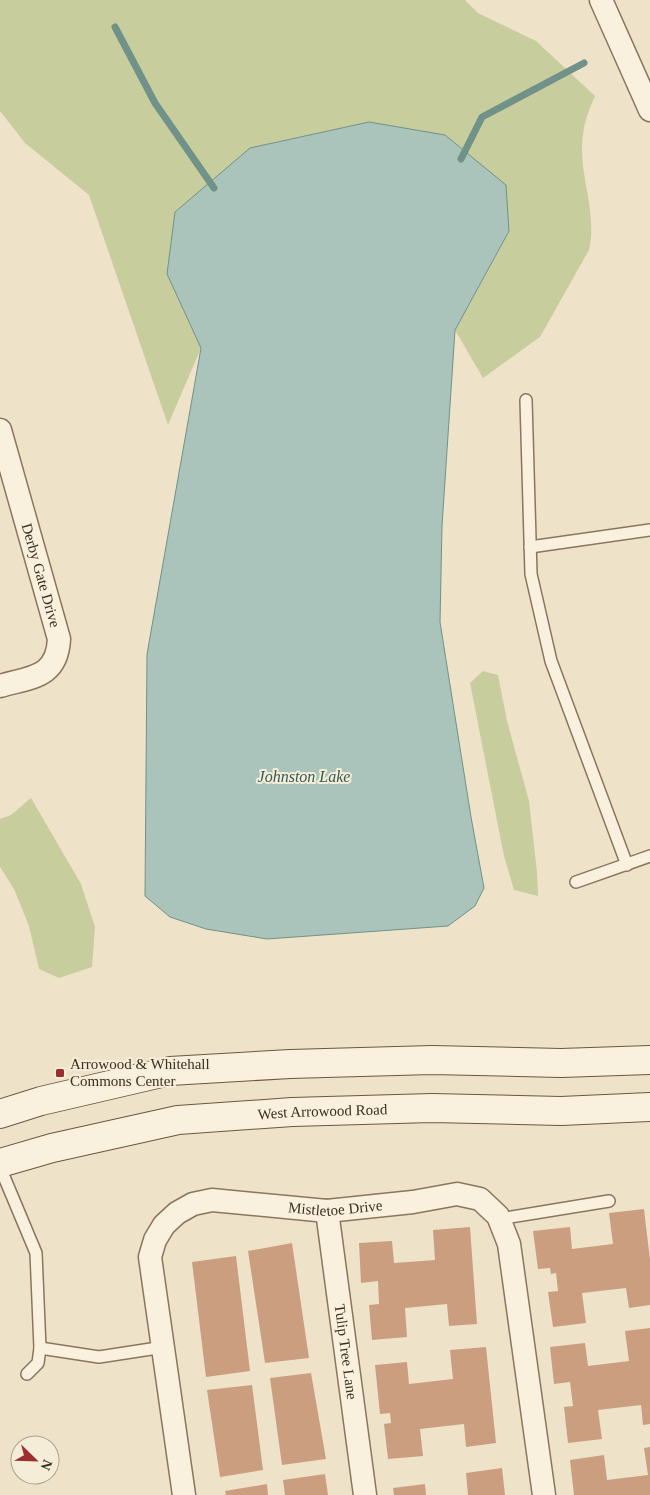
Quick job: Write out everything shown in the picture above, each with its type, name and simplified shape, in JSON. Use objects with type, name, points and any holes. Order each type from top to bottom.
[{"type":"main road","points":[[0,1114],[41,1101],[170,1072],[318,1063],[432,1060],[561,1063],[650,1060]]},
{"type":"main road","name":"West Arrowood Road","points":[[0,1165],[52,1148],[178,1120],[292,1112],[432,1108],[561,1111],[650,1107]]},
{"type":"street","points":[[601,0],[650,110]]},
{"type":"street","name":"Derby Gate Drive","points":[[0,430],[58,639],[58,654],[51,666],[43,674],[0,686]]},
{"type":"street","name":"Mistletoe Drive","points":[[184,1495],[150,1257],[155,1240],[164,1225],[193,1204],[212,1200],[327,1211],[404,1203],[457,1194],[480,1199],[499,1220],[509,1244],[544,1495]]},
{"type":"street","name":"Tulip Tree Lane","points":[[327,1211],[365,1495]]},
{"type":"lane","points":[[526,400],[531,574],[551,661],[627,864]]},
{"type":"lane","points":[[530,547],[650,530]]},
{"type":"lane","points":[[576,882],[650,856]]},
{"type":"lane","points":[[0,1165],[36,1253],[40,1348],[38,1362],[28,1374]]},
{"type":"lane","points":[[499,1220],[609,1201]]},
{"type":"lane","points":[[40,1348],[99,1357],[164,1347]]},
{"type":"green space","points":[[0,0],[465,0],[478,13],[536,41],[595,96],[586,122],[582,142],[591,225],[589,250],[540,337],[483,378],[455,330],[509,231],[445,135],[369,122],[250,148],[167,274],[201,348],[168,425],[89,195],[25,143],[0,111]]},
{"type":"green space","points":[[483,671],[498,675],[507,721],[529,801],[538,896],[514,890],[504,856],[470,683]]},
{"type":"green space","points":[[31,798],[81,884],[95,927],[92,967],[59,978],[39,969],[29,926],[14,889],[0,867],[0,819],[11,815]]},
{"type":"water","name":"Johnston Lake","points":[[369,122],[445,135],[506,185],[509,231],[455,330],[442,526],[440,622],[484,888],[475,906],[448,926],[267,939],[206,929],[170,917],[145,896],[147,654],[201,348],[167,274],[175,212],[250,148]]},
{"type":"building","points":[[644,1209],[650,1260],[650,1305],[629,1308],[626,1288],[582,1293],[586,1323],[553,1327],[548,1292],[558,1291],[556,1273],[551,1274],[550,1268],[538,1269],[533,1231],[570,1227],[572,1249],[613,1244],[609,1213]]},
{"type":"building","points":[[470,1227],[477,1324],[449,1326],[447,1304],[405,1308],[407,1337],[372,1340],[369,1305],[379,1304],[378,1281],[361,1283],[359,1243],[392,1241],[394,1263],[435,1260],[433,1230]]},
{"type":"building","points":[[292,1243],[309,1358],[265,1363],[248,1251]]},
{"type":"building","points":[[236,1256],[250,1371],[206,1377],[192,1262]]},
{"type":"building","points":[[650,1328],[650,1424],[643,1425],[641,1405],[598,1410],[602,1439],[568,1443],[564,1407],[573,1406],[570,1382],[554,1384],[550,1347],[585,1343],[588,1366],[629,1361],[625,1331]]},
{"type":"building","points":[[486,1347],[496,1443],[466,1447],[464,1424],[420,1429],[423,1456],[388,1459],[384,1424],[391,1423],[390,1413],[380,1414],[375,1365],[407,1362],[409,1384],[453,1379],[450,1350]]},
{"type":"building","points":[[311,1373],[326,1459],[282,1465],[270,1378]]},
{"type":"building","points":[[252,1385],[263,1470],[220,1477],[207,1390]]},
{"type":"building","points":[[650,1447],[650,1495],[574,1495],[570,1460],[604,1455],[607,1480],[648,1475],[644,1448]]},
{"type":"building","points":[[502,1468],[505,1495],[468,1495],[466,1473]]},
{"type":"building","points":[[325,1474],[328,1495],[285,1495],[283,1480]]},
{"type":"building","points":[[267,1484],[268,1495],[226,1495],[225,1491]]},
{"type":"building","points":[[425,1484],[426,1495],[394,1495],[393,1488]]},
{"type":"waterway","points":[[115,27],[155,103],[214,188]]},
{"type":"waterway","points":[[461,159],[482,117],[584,63]]},
{"type":"place","name":"Arrowood & Whitehall Commons Center","points":[[60,1073]]}]
